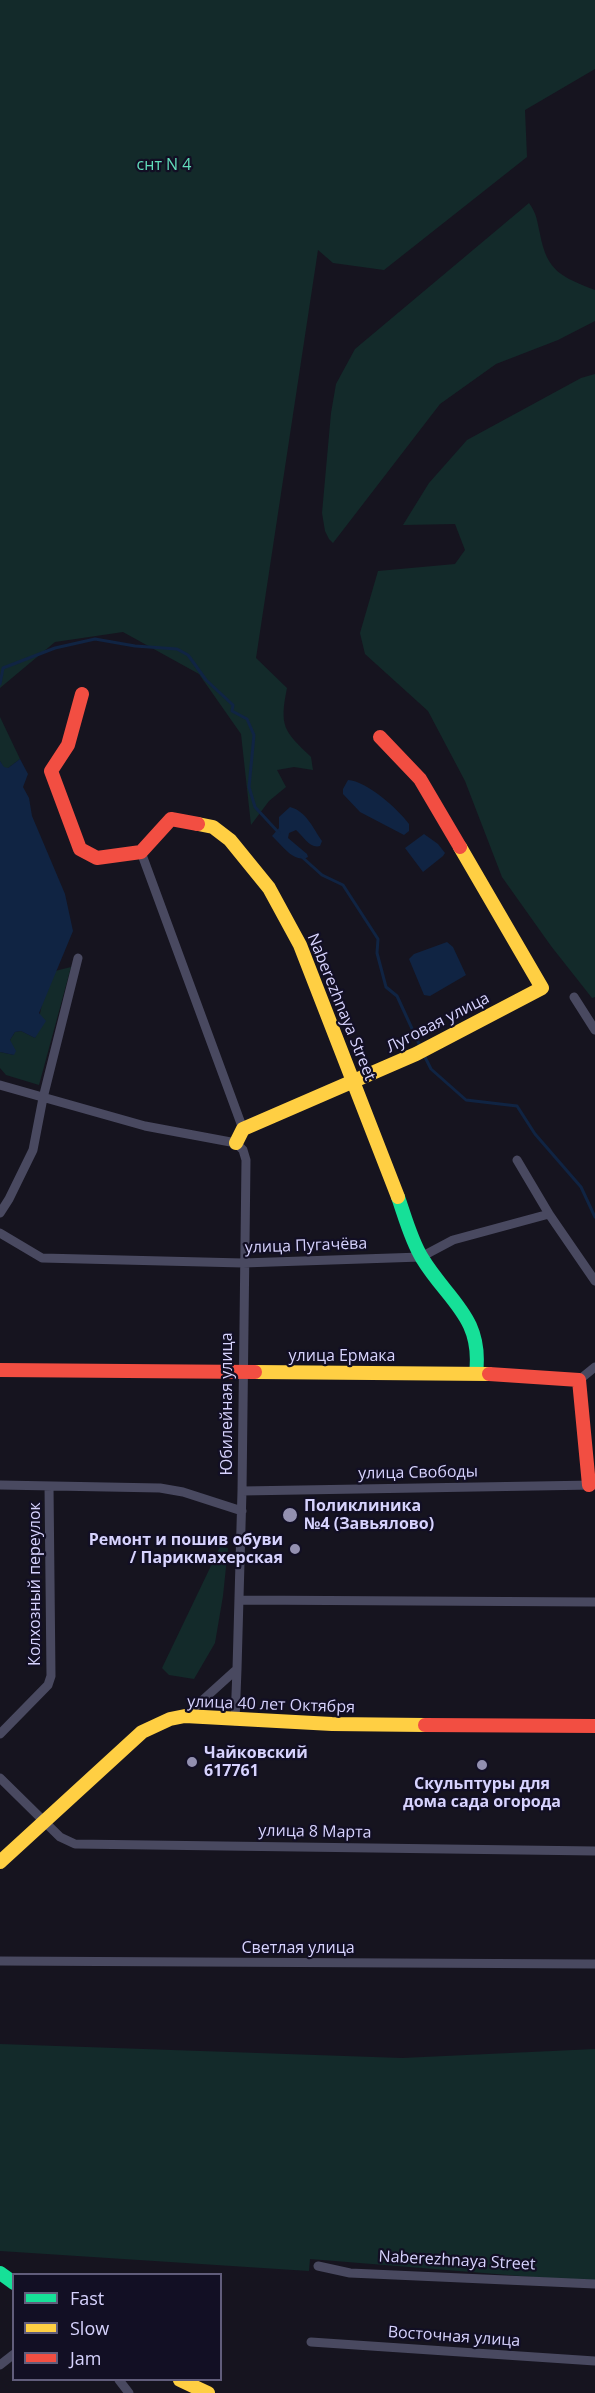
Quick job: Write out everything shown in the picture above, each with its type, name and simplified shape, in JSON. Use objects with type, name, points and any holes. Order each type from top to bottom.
[{"type":"street","points":[[0,1085],[145,1126],[236,1143],[243,1129],[141,852],[97,858],[80,849],[51,771],[68,745],[82,694]]},
{"type":"street","name":"Луговая улица","points":[[243,1129],[416,1054],[542,988],[420,779],[380,737]]},
{"type":"street","name":"Naberezhnaya Street","points":[[141,852],[171,819],[213,827],[230,840],[269,888],[300,945],[421,1257],[477,1336],[476,1373]]},
{"type":"street","points":[[0,1213],[33,1150],[43,1098],[78,958]]},
{"type":"street","points":[[574,997],[595,1030]]},
{"type":"street","name":"Юбилейная улица","points":[[235,1721],[242,1511],[243,1263],[246,1160],[243,1150],[236,1143]]},
{"type":"street","points":[[517,1160],[549,1214],[595,1281]]},
{"type":"street","name":"улица Пугачёва","points":[[0,1233],[42,1258],[243,1263],[421,1257],[453,1240],[549,1214]]},
{"type":"street","points":[[592,1485],[579,1380],[595,1367]]},
{"type":"street","name":"улица Ермака","points":[[0,1370],[476,1373],[579,1380]]},
{"type":"street","points":[[0,1485],[160,1488],[183,1492],[213,1504],[242,1511]]},
{"type":"street","name":"улица Свободы","points":[[242,1491],[592,1485]]},
{"type":"street","name":"Колхозный переулок","points":[[0,1734],[48,1685],[51,1676],[49,1486]]},
{"type":"street","points":[[239,1600],[595,1602]]},
{"type":"street","points":[[185,1716],[237,1669]]},
{"type":"street","name":"улица 40 лет Октября","points":[[0,1862],[142,1732],[170,1719],[185,1716],[235,1721],[332,1724],[595,1726]]},
{"type":"street","name":"улица 8 Марта","points":[[0,1778],[60,1837],[75,1844],[595,1851]]},
{"type":"street","name":"Светлая улица","points":[[0,1961],[595,1964]]},
{"type":"street","name":"Naberezhnaya Street","points":[[318,2266],[350,2273],[595,2284]]},
{"type":"street","name":"Восточная улица","points":[[311,2342],[595,2361]]},
{"type":"street","points":[[0,2365],[12,2356]]},
{"type":"street","points":[[184,2381],[208,2393]]},
{"type":"green space","name":"снт N 4","points":[[0,0],[595,0],[595,69],[525,110],[527,157],[384,270],[333,263],[318,250],[256,658],[287,688],[284,712],[286,727],[289,734],[311,757],[313,770],[294,767],[277,770],[286,787],[269,801],[251,825],[241,734],[199,674],[123,632],[55,642],[0,688]]},
{"type":"green space","points":[[529,203],[535,214],[543,247],[552,265],[565,277],[595,290],[595,321],[558,340],[496,364],[440,404],[333,543],[325,531],[322,513],[331,413],[336,384],[355,349]]},
{"type":"green space","points":[[595,374],[595,997],[592,998],[551,946],[502,877],[465,781],[428,711],[365,654],[360,633],[378,571],[455,564],[465,550],[455,524],[403,525],[429,483],[467,440],[581,378]]},
{"type":"green space","points":[[0,717],[20,759],[8,768],[4,768],[0,761]]},
{"type":"green space","points":[[71,967],[39,1085],[6,1075],[0,1068],[0,1052],[14,1055],[10,1040],[15,1032],[21,1031],[35,1038],[43,999],[55,971]]},
{"type":"green space","points":[[220,1547],[228,1548],[215,1643],[194,1679],[169,1675],[162,1668]]},
{"type":"green space","points":[[0,2044],[402,2058],[595,2049],[595,2282],[310,2259],[309,2271],[0,2251]]},
{"type":"water","points":[[20,759],[28,774],[23,787],[29,798],[32,816],[65,894],[73,931],[39,1013],[46,1021],[35,1038],[21,1031],[15,1032],[10,1040],[16,1051],[14,1055],[0,1052],[0,761],[4,767],[8,768]]},
{"type":"water","points":[[348,780],[373,790],[390,804],[409,824],[409,831],[404,835],[360,812],[343,794]]},
{"type":"water","points":[[290,807],[305,816],[322,841],[320,846],[313,846],[296,830],[289,833],[288,838],[308,857],[293,856],[272,836],[279,828],[279,817]]},
{"type":"water","points":[[424,834],[438,844],[445,853],[423,872],[405,848]]},
{"type":"water","points":[[447,942],[453,947],[466,975],[430,996],[424,995],[409,959],[414,954]]},
{"type":"waterway","points":[[0,684],[3,668],[55,648],[95,639],[135,646],[177,649],[188,655],[206,680],[233,705],[232,711],[247,719],[254,735],[249,787],[255,807],[279,833]]},
{"type":"waterway","points":[[302,857],[322,875],[343,885],[378,939],[377,953],[386,987],[397,996],[420,1046]]},
{"type":"waterway","points":[[424,1055],[431,1069],[466,1100],[517,1106],[535,1134],[581,1187],[595,1217]]},
{"type":"traffic: fast","points":[[398,1197],[418,1251],[469,1323],[477,1354],[476,1373]]},
{"type":"traffic: fast","points":[[0,2273],[12,2282]]},
{"type":"traffic: slow","points":[[198,824],[213,827],[230,840],[269,888],[300,945],[398,1197]]},
{"type":"traffic: slow","points":[[236,1143],[243,1129],[416,1054],[542,988],[460,847]]},
{"type":"traffic: slow","points":[[255,1372],[489,1374]]},
{"type":"traffic: slow","points":[[0,1862],[142,1732],[170,1719],[185,1716],[332,1724],[425,1725]]},
{"type":"traffic: slow","points":[[182,2381],[208,2393]]},
{"type":"traffic: jam","points":[[82,694],[68,745],[51,771],[80,849],[97,858],[141,852],[171,819],[198,824]]},
{"type":"traffic: jam","points":[[380,737],[420,779],[460,847]]},
{"type":"traffic: jam","points":[[0,1370],[255,1372]]},
{"type":"traffic: jam","points":[[489,1374],[579,1380],[589,1485]]},
{"type":"traffic: jam","points":[[425,1725],[595,1726]]},
{"type":"place","name":"Поликлиника №4 (Завьялово)","points":[[290,1515]]},
{"type":"place","name":"Ремонт и пошив обуви / Парикмахерская","points":[[295,1549]]},
{"type":"place","name":"Чайковский 617761","points":[[192,1762]]},
{"type":"place","name":"Скульптуры для дома сада огорода","points":[[482,1765]]}]
